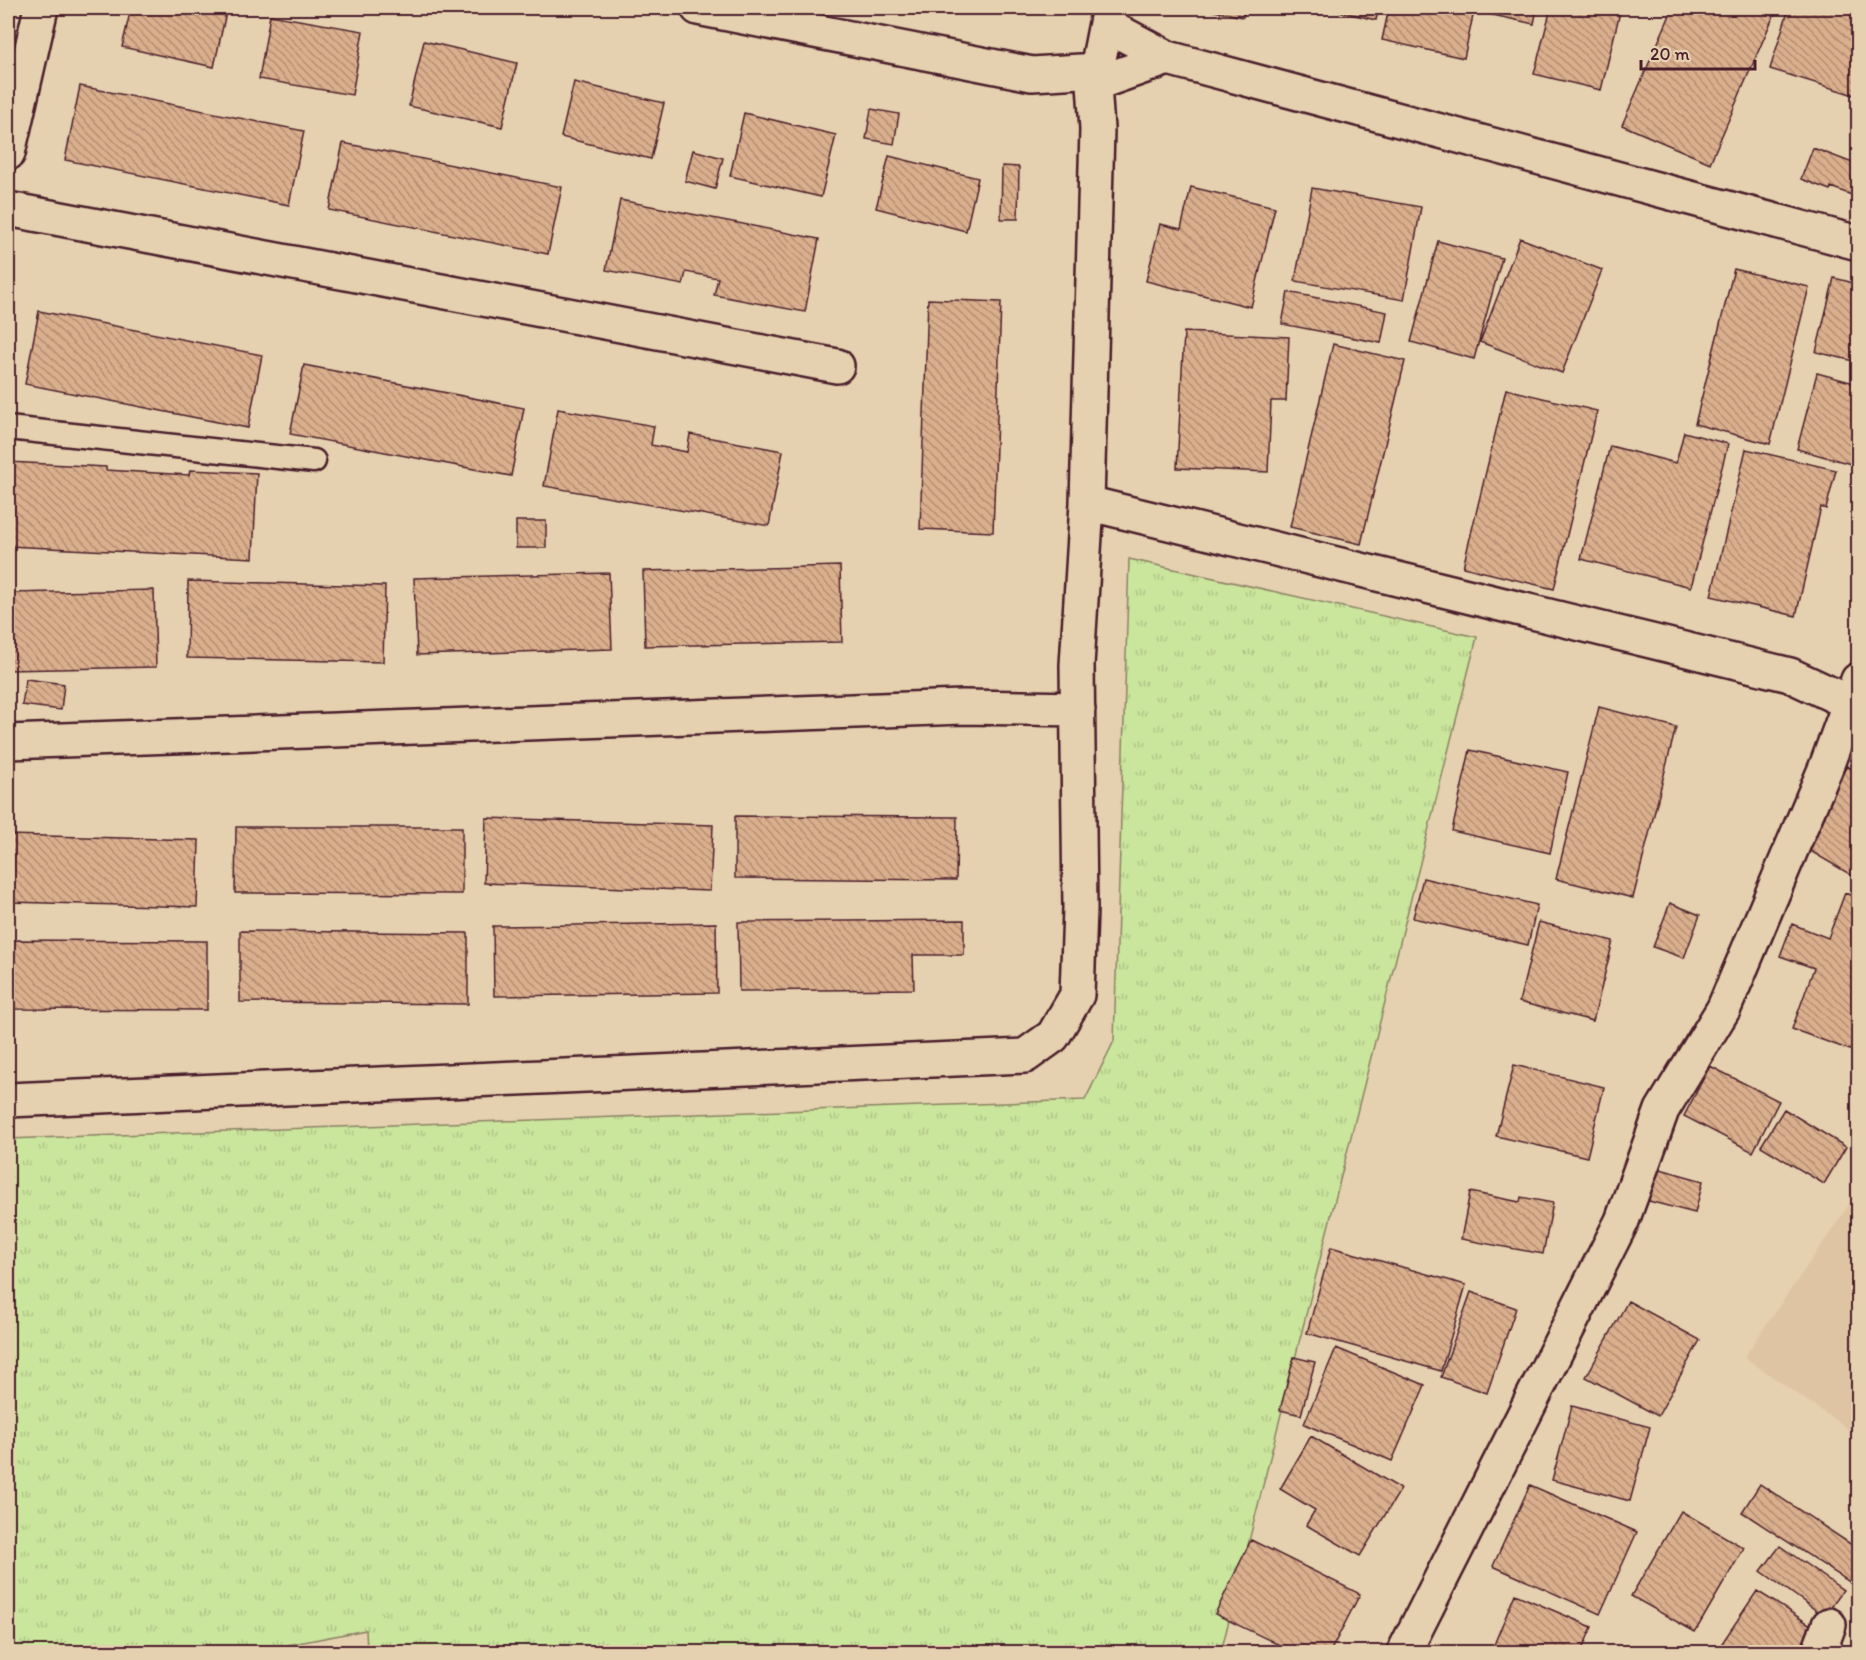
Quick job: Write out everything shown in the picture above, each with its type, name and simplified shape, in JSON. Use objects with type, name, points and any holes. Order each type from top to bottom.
[{"type":"street","points":[[8,153],[41,8]]},
{"type":"street","points":[[698,8],[1032,74],[1096,77],[1168,58]]},
{"type":"street","points":[[8,1100],[1025,1056],[1053,1036],[1077,995],[1080,908],[1077,665],[1087,503],[1097,129],[1096,77],[1108,16],[1168,58],[1858,243]]},
{"type":"street","points":[[8,209],[837,366]]},
{"type":"street","points":[[1087,503],[1854,692],[1826,767],[1724,1008],[1662,1110],[1622,1221],[1404,1653]]},
{"type":"street","points":[[8,742],[963,707],[1078,709]]},
{"type":"lane","points":[[8,428],[314,460]]},
{"type":"shaded area","points":[[1858,1192],[1858,1436],[1744,1357]]},
{"type":"green space","points":[[1129,559],[1477,637],[1221,1652],[367,1652],[366,1630],[252,1652],[8,1652],[8,1139],[1085,1100],[1114,1041]]},
{"type":"building","points":[[131,8],[227,8],[214,67],[122,47]]},
{"type":"building","points":[[1200,8],[1244,8],[1243,17]]},
{"type":"building","points":[[1326,8],[1379,8],[1376,20]]},
{"type":"building","points":[[1389,8],[1537,8],[1534,24],[1474,11],[1464,58],[1382,40]]},
{"type":"building","points":[[1551,8],[1621,8],[1601,90],[1534,74]]},
{"type":"building","points":[[1673,8],[1777,8],[1710,163],[1622,125]]},
{"type":"building","points":[[1789,8],[1834,8],[1858,15],[1858,81],[1854,95],[1770,69]]},
{"type":"building","points":[[270,15],[363,31],[352,95],[259,79]]},
{"type":"building","points":[[424,41],[517,63],[502,127],[409,106]]},
{"type":"building","points":[[574,82],[664,103],[651,159],[561,137]]},
{"type":"building","points":[[80,86],[304,131],[289,205],[65,160]]},
{"type":"building","points":[[871,109],[899,114],[894,144],[866,139]]},
{"type":"building","points":[[744,113],[836,135],[821,197],[730,176]]},
{"type":"building","points":[[343,143],[562,187],[548,254],[329,210]]},
{"type":"building","points":[[1813,148],[1858,165],[1858,185],[1854,196],[1801,179]]},
{"type":"building","points":[[693,150],[723,158],[715,189],[685,181]]},
{"type":"building","points":[[889,156],[978,178],[966,231],[876,208]]},
{"type":"building","points":[[1002,166],[1019,167],[1018,219],[1001,219]]},
{"type":"building","points":[[1191,187],[1275,207],[1251,307],[1146,281],[1160,224],[1181,229]]},
{"type":"building","points":[[1312,188],[1421,207],[1404,300],[1295,281]]},
{"type":"building","points":[[620,200],[819,239],[805,312],[714,295],[718,278],[686,272],[683,285],[606,270]]},
{"type":"building","points":[[1520,238],[1602,270],[1562,373],[1480,342]]},
{"type":"building","points":[[1438,241],[1502,258],[1474,359],[1411,342]]},
{"type":"building","points":[[1734,269],[1809,287],[1770,444],[1695,424]]},
{"type":"building","points":[[1834,278],[1858,284],[1858,343],[1854,361],[1816,352]]},
{"type":"building","points":[[1288,292],[1387,312],[1381,343],[1282,324]]},
{"type":"building","points":[[928,299],[1001,302],[993,532],[920,529]]},
{"type":"building","points":[[39,311],[262,355],[248,428],[25,384]]},
{"type":"building","points":[[1184,332],[1289,337],[1286,401],[1271,401],[1268,472],[1177,468]]},
{"type":"building","points":[[1333,344],[1405,361],[1361,544],[1290,527]]},
{"type":"building","points":[[304,365],[524,408],[511,476],[290,434]]},
{"type":"building","points":[[1817,373],[1858,384],[1858,466],[1797,449]]},
{"type":"building","points":[[1506,389],[1597,411],[1554,589],[1463,567]]},
{"type":"building","points":[[558,409],[654,426],[651,445],[687,452],[690,434],[783,451],[769,526],[544,486]]},
{"type":"building","points":[[1684,432],[1728,444],[1691,587],[1581,559],[1610,446],[1676,463]]},
{"type":"building","points":[[1746,449],[1836,470],[1826,509],[1821,507],[1796,616],[1711,596]]},
{"type":"building","points":[[8,462],[106,467],[106,470],[189,475],[190,470],[257,473],[253,558],[8,546]]},
{"type":"building","points":[[516,521],[546,521],[546,548],[516,548]]},
{"type":"building","points":[[840,566],[842,642],[645,646],[643,571]]},
{"type":"building","points":[[609,573],[612,649],[417,655],[414,578]]},
{"type":"building","points":[[188,581],[385,586],[383,662],[187,658]]},
{"type":"building","points":[[154,590],[156,667],[8,670],[8,593]]},
{"type":"building","points":[[26,679],[64,684],[61,710],[22,705]]},
{"type":"building","points":[[1599,707],[1676,727],[1633,898],[1556,879]]},
{"type":"building","points":[[1470,750],[1568,772],[1550,853],[1452,831]]},
{"type":"building","points":[[1847,766],[1858,773],[1858,879],[1800,845]]},
{"type":"building","points":[[735,816],[957,817],[956,880],[735,878]]},
{"type":"building","points":[[486,818],[713,825],[710,891],[484,883]]},
{"type":"building","points":[[236,827],[462,827],[462,894],[235,893]]},
{"type":"building","points":[[8,835],[199,840],[197,907],[8,902]]},
{"type":"building","points":[[1423,878],[1537,905],[1528,945],[1413,918]]},
{"type":"building","points":[[1845,893],[1858,898],[1858,1027],[1850,1050],[1792,1029],[1814,968],[1780,956],[1792,924],[1828,938]]},
{"type":"building","points":[[1670,903],[1700,915],[1684,958],[1653,947]]},
{"type":"building","points":[[964,920],[964,955],[913,955],[914,989],[739,991],[738,922]]},
{"type":"building","points":[[1539,922],[1613,941],[1593,1021],[1519,1002]]},
{"type":"building","points":[[716,923],[717,993],[494,996],[493,926]]},
{"type":"building","points":[[240,931],[468,933],[468,1004],[240,1002]]},
{"type":"building","points":[[8,940],[207,941],[207,1010],[8,1009]]},
{"type":"building","points":[[1514,1065],[1604,1087],[1587,1157],[1496,1136]]},
{"type":"building","points":[[1710,1066],[1779,1101],[1753,1152],[1684,1116]]},
{"type":"building","points":[[1784,1109],[1846,1147],[1824,1184],[1761,1146]]},
{"type":"building","points":[[1646,1165],[1703,1181],[1695,1213],[1637,1198]]},
{"type":"building","points":[[1470,1192],[1520,1202],[1521,1197],[1553,1203],[1543,1254],[1461,1239]]},
{"type":"building","points":[[1331,1247],[1466,1285],[1441,1371],[1307,1333]]},
{"type":"building","points":[[1471,1292],[1516,1308],[1487,1393],[1441,1377]]},
{"type":"building","points":[[1628,1301],[1700,1340],[1658,1416],[1586,1377]]},
{"type":"building","points":[[1336,1348],[1425,1385],[1392,1461],[1304,1424]]},
{"type":"building","points":[[1294,1357],[1315,1362],[1301,1415],[1280,1410]]},
{"type":"building","points":[[1572,1406],[1650,1427],[1630,1501],[1552,1480]]},
{"type":"building","points":[[1311,1436],[1401,1489],[1360,1556],[1306,1525],[1315,1510],[1280,1489]]},
{"type":"building","points":[[1760,1484],[1858,1549],[1858,1571],[1851,1583],[1742,1512]]},
{"type":"building","points":[[1530,1485],[1637,1532],[1600,1614],[1493,1566]]},
{"type":"building","points":[[1681,1511],[1744,1548],[1695,1632],[1631,1596]]},
{"type":"building","points":[[1251,1540],[1360,1594],[1330,1652],[1294,1652],[1215,1614]]},
{"type":"building","points":[[1780,1546],[1843,1590],[1824,1616],[1761,1571]]},
{"type":"building","points":[[1757,1591],[1814,1627],[1798,1652],[1716,1652]]},
{"type":"building","points":[[1515,1594],[1592,1627],[1581,1652],[1491,1652]]}]
